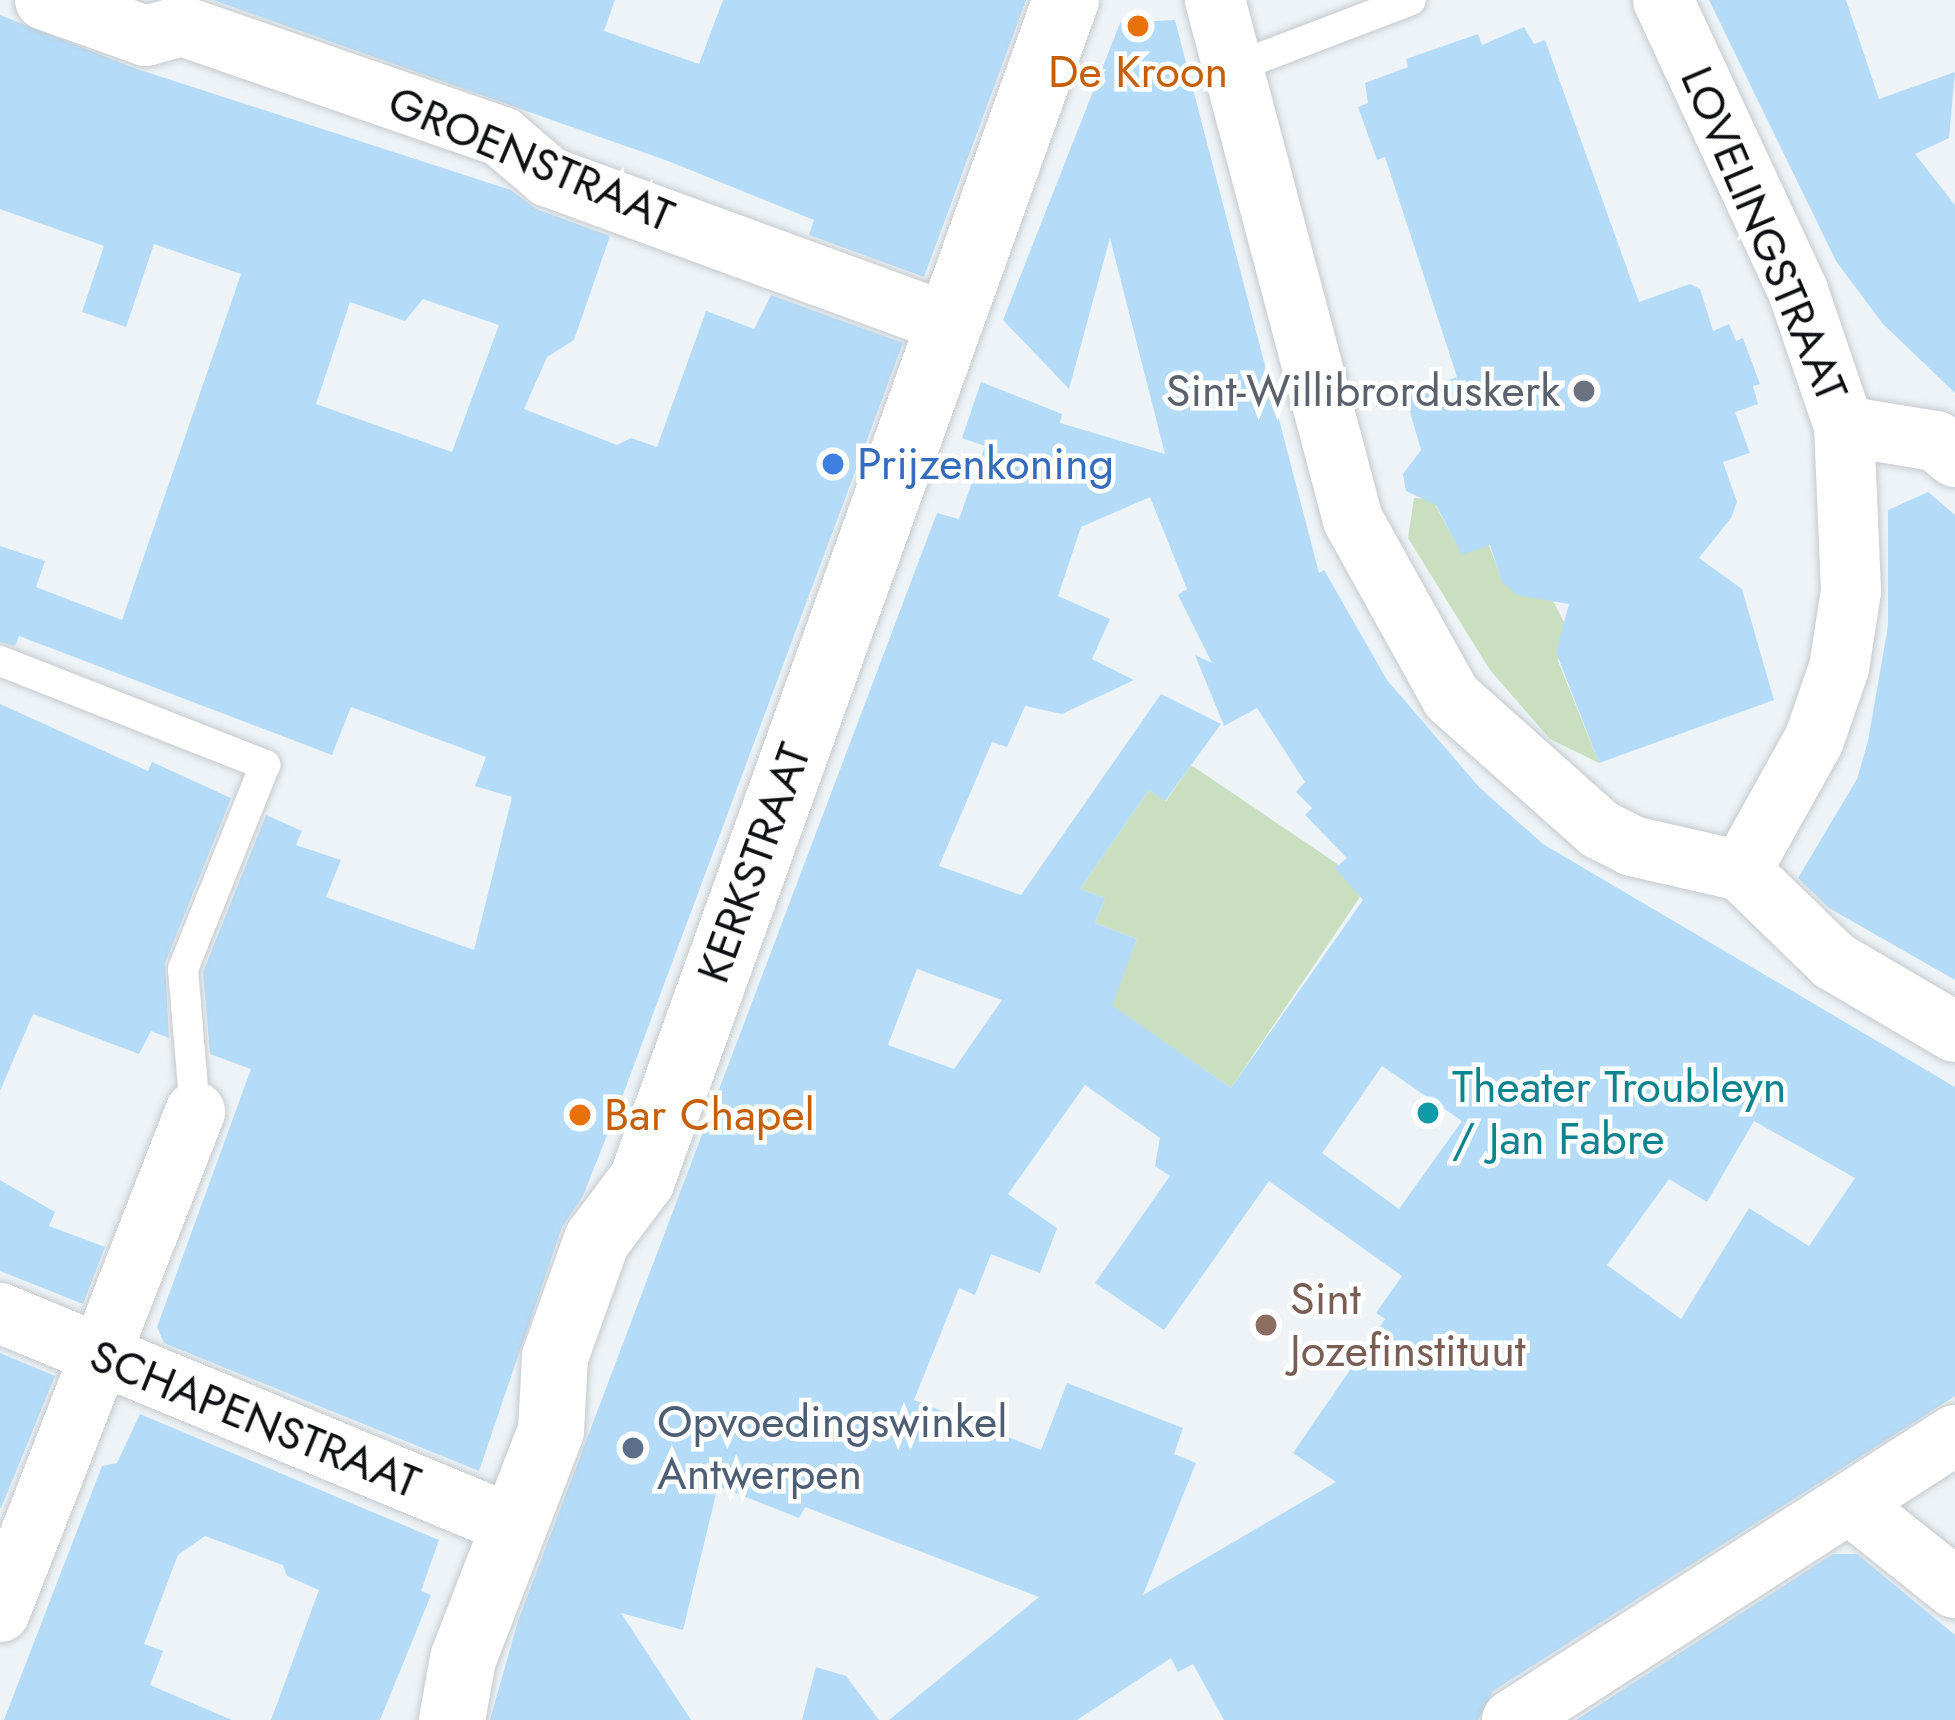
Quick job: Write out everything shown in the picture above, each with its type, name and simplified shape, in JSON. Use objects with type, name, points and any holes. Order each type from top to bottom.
[{"type":"street","name":"GROENSTRAAT","points":[[45,0],[146,36],[182,26],[502,137],[549,177],[946,322]]},
{"type":"street","name":"KERKSTRAAT","points":[[452,1720],[463,1659],[510,1524],[551,1431],[555,1357],[597,1240],[642,1180],[946,322],[1066,0]]},
{"type":"street","points":[[1215,0],[1353,520],[1441,681],[1521,766],[1599,829],[1632,846],[1742,871],[1834,961],[1955,1032]]},
{"type":"street","name":"LOVELINGSTRAAT","points":[[1663,0],[1798,291],[1844,426],[1936,441],[1955,457]]},
{"type":"street","points":[[1742,871],[1814,740],[1839,668],[1851,591],[1844,426]]},
{"type":"street","points":[[0,1612],[195,1112]]},
{"type":"street","name":"SCHAPENSTRAAT","points":[[0,1313],[510,1524]]},
{"type":"street","points":[[1512,1720],[1955,1435]]},
{"type":"street","points":[[1851,1505],[1955,1588]]},
{"type":"lane","points":[[1235,68],[1411,0]]},
{"type":"lane","points":[[0,662],[265,765],[183,969],[195,1112]]},
{"type":"green space","points":[[1414,498],[1432,499],[1462,554],[1489,545],[1501,578],[1517,595],[1547,589],[1568,630],[1558,661],[1599,763],[1550,739],[1490,670],[1408,538]]},
{"type":"green space","points":[[1191,765],[1339,865],[1360,897],[1231,1088],[1111,1005],[1137,939],[1095,923],[1105,898],[1080,889],[1149,790],[1166,801]]},
{"type":"building","points":[[213,0],[615,0],[604,31],[699,64],[723,0],[1026,0],[924,277],[809,235],[814,220],[668,161]]},
{"type":"building","points":[[1709,0],[1846,0],[1879,99],[1955,72],[1949,138],[1915,154],[1955,205],[1955,393],[1883,324],[1836,261]]},
{"type":"building","points":[[0,15],[134,68],[511,190],[536,209],[610,236],[574,340],[547,357],[524,409],[617,445],[631,438],[657,447],[706,311],[754,329],[771,295],[903,343],[621,1100],[583,1196],[562,1227],[479,1471],[164,1343],[157,1327],[251,1069],[210,1054],[203,972],[266,815],[302,831],[296,845],[341,860],[326,897],[474,950],[512,797],[475,786],[486,757],[351,707],[332,755],[19,636],[15,646],[0,642],[0,546],[45,561],[36,587],[122,620],[241,274],[154,244],[126,327],[82,312],[104,246],[0,209]],"holes":[[[423,299],[499,325],[452,452],[316,404],[350,302],[405,321]]]},
{"type":"building","points":[[1175,20],[1319,573],[1324,570],[1387,680],[1480,788],[1543,844],[1955,1087],[1955,1396],[1493,1691],[1478,1720],[1224,1720],[1193,1664],[1178,1672],[1171,1658],[1077,1720],[889,1720],[1039,1597],[805,1507],[799,1518],[718,1486],[683,1630],[621,1613],[691,1720],[490,1720],[518,1621],[937,513],[959,519],[985,446],[962,438],[981,382],[1062,414],[1060,423],[1165,454],[1110,238],[1069,389],[1003,320],[1120,23]],"holes":[[[1150,497],[1187,589],[1178,595],[1212,663],[1195,655],[1224,726],[1257,708],[1305,782],[1296,792],[1312,808],[1305,815],[1347,858],[1335,868],[1363,900],[1231,1088],[1112,1005],[1137,939],[1095,923],[1105,898],[1080,889],[1149,790],[1165,801],[1221,724],[1161,694],[1021,895],[939,866],[992,742],[1007,747],[1025,706],[1062,714],[1134,680],[1092,659],[1110,619],[1058,596],[1081,527]],[[917,969],[1002,1000],[954,1069],[888,1045]],[[1382,1066],[1462,1121],[1399,1209],[1322,1153]],[[1085,1085],[1160,1138],[1155,1166],[1170,1176],[1095,1283],[1164,1330],[1269,1181],[1402,1276],[1376,1313],[1385,1319],[1293,1453],[1336,1482],[1143,1595],[1196,1463],[1174,1454],[1183,1428],[1067,1383],[1041,1450],[914,1400],[959,1288],[975,1295],[991,1254],[1040,1273],[1057,1228],[1008,1194]],[[1754,1121],[1855,1178],[1809,1246],[1749,1208],[1681,1319],[1607,1265],[1669,1179],[1707,1202]]]},
{"type":"building","name":"Sint-Willibrorduskerk","points":[[1524,27],[1534,44],[1545,40],[1639,302],[1690,284],[1700,289],[1713,331],[1729,324],[1736,341],[1743,338],[1760,384],[1753,386],[1758,404],[1735,412],[1750,453],[1723,462],[1737,502],[1731,518],[1699,558],[1742,589],[1774,700],[1599,763],[1556,652],[1569,604],[1517,595],[1502,582],[1490,545],[1462,555],[1436,505],[1406,491],[1403,474],[1421,450],[1405,395],[1457,377],[1385,157],[1377,160],[1358,107],[1368,103],[1365,83],[1408,67],[1406,59],[1478,34],[1482,45]]},
{"type":"building","points":[[1928,492],[1955,515],[1955,980],[1829,908],[1798,878],[1857,779],[1868,741],[1888,626],[1888,510]]},
{"type":"building","points":[[0,704],[148,771],[152,762],[231,798],[165,963],[169,1038],[151,1031],[139,1054],[33,1014],[0,1091]]},
{"type":"building","points":[[0,1180],[55,1212],[49,1226],[105,1247],[83,1304],[0,1271]]},
{"type":"building","points":[[0,1353],[55,1376],[1,1508],[0,1508]]},
{"type":"building","points":[[140,1414],[439,1540],[421,1591],[431,1595],[380,1720],[271,1720],[319,1590],[287,1576],[283,1565],[205,1536],[178,1555],[144,1644],[163,1651],[150,1685],[232,1720],[4,1720],[102,1466],[117,1463]]},
{"type":"building","points":[[1833,1554],[1857,1554],[1955,1635],[1955,1720],[1576,1720]]},
{"type":"building","points":[[816,1667],[846,1676],[879,1720],[802,1720]]},
{"type":"place","name":"De Kroon","points":[[1138,26]]},
{"type":"place","name":"Sint-Willibrorduskerk","points":[[1584,391]]},
{"type":"place","name":"Prijzenkoning","points":[[833,464]]},
{"type":"place","name":"Theater Troubleyn / Jan Fabre","points":[[1428,1113]]},
{"type":"place","name":"Bar Chapel","points":[[580,1115]]},
{"type":"place","name":"Sint Jozefinstituut","points":[[1266,1325]]},
{"type":"place","name":"Opvoedingswinkel Antwerpen","points":[[633,1448]]}]
